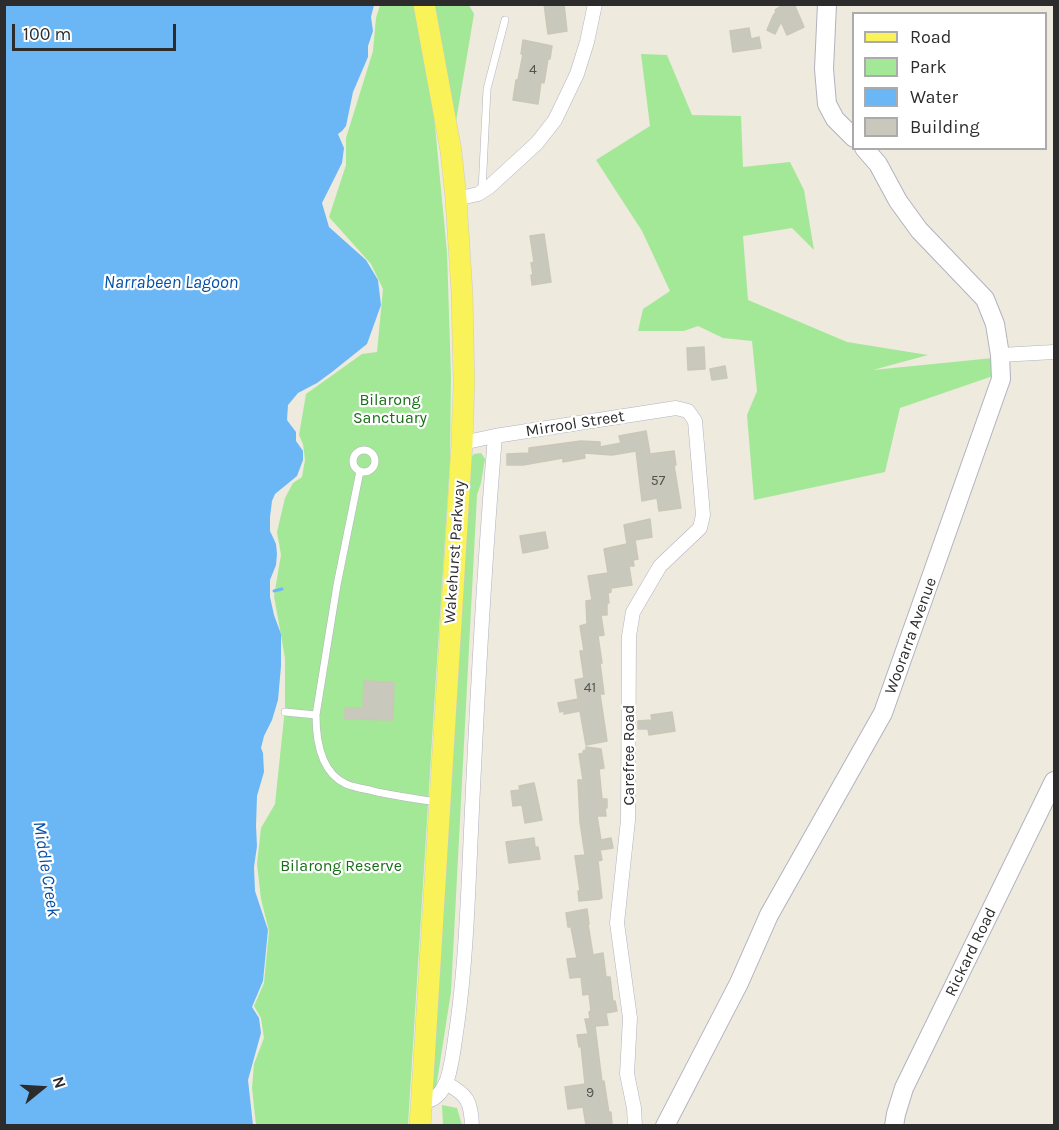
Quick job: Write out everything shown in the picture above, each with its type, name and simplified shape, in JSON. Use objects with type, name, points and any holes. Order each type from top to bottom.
[{"type":"main road","name":"Wakehurst Parkway","points":[[420,1125],[464,383],[462,293],[451,151],[424,4]]},
{"type":"street","points":[[456,199],[478,194],[489,187],[537,143],[555,120],[577,74],[595,4]]},
{"type":"street","points":[[827,4],[824,69],[827,104],[835,119],[852,136]]},
{"type":"street","name":"Woorarra Avenue","points":[[665,1125],[738,984],[769,915],[883,713],[1001,380],[995,324],[985,299],[919,230],[898,201],[878,164],[866,150]]},
{"type":"street","points":[[1000,355],[1054,352]]},
{"type":"street","name":"Mirrool Street","points":[[462,443],[676,408],[688,411]]},
{"type":"street","name":"Carefree Road","points":[[635,1125],[627,1074],[630,1018],[628,994],[617,923],[628,820],[629,636],[633,612],[660,566],[700,528],[703,515],[695,421],[688,411]]},
{"type":"street","name":"Wakehurst Parkway","points":[[446,1083],[454,1050],[465,947],[475,737],[495,436]]},
{"type":"street","name":"Rickard Road","points":[[894,1125],[904,1088],[1054,781]]},
{"type":"street","points":[[422,1102],[436,1098],[446,1083],[468,1099],[472,1125]]},
{"type":"lane","points":[[482,191],[487,89],[505,20]]},
{"type":"lane","points":[[360,471],[337,585],[316,716],[316,733],[320,752],[328,768],[346,784],[403,798],[439,802]]},
{"type":"lane","points":[[285,712],[316,716]]},
{"type":"green space","name":"Bilarong Reserve","points":[[380,5],[418,5],[431,84],[447,252],[451,377],[450,462],[408,1125],[256,1125],[252,1088],[254,1064],[264,1038],[261,1018],[254,1006],[264,983],[269,931],[261,899],[257,864],[261,828],[275,804],[285,708],[285,658],[274,596],[281,555],[277,532],[285,498],[293,483],[302,477],[305,460],[299,435],[306,394],[362,354],[377,352],[383,289],[371,264],[329,217],[346,165],[346,138],[373,51],[376,18]]},
{"type":"green space","points":[[433,5],[469,5],[474,14],[455,127]]},
{"type":"green space","points":[[641,54],[667,55],[692,115],[741,116],[743,167],[790,162],[804,190],[814,250],[792,228],[743,236],[748,300],[847,342],[928,355],[873,370],[993,358],[993,376],[900,408],[885,472],[754,500],[747,415],[757,391],[752,341],[723,338],[698,326],[684,331],[638,331],[643,309],[670,291],[642,231],[596,160],[650,126]]},
{"type":"green space","points":[[481,453],[485,459],[477,495],[451,992],[436,1088],[431,1090],[469,459],[474,454]]},
{"type":"green space","points":[[442,1105],[457,1108],[462,1125],[443,1125]]},
{"type":"water","name":"Narrabeen Lagoon","points":[[5,4],[374,5],[371,17],[373,31],[368,46],[368,57],[353,92],[346,126],[338,134],[344,148],[342,163],[322,203],[329,227],[366,260],[378,280],[381,305],[367,344],[317,383],[298,393],[288,405],[287,420],[296,432],[296,441],[303,451],[303,460],[297,476],[275,494],[270,517],[270,531],[276,544],[277,554],[276,565],[270,580],[270,597],[281,634],[281,666],[278,700],[261,748],[264,772],[257,796],[255,891],[268,930],[263,981],[252,1007],[259,1018],[261,1033],[248,1080],[253,1125],[5,1125]]},
{"type":"building","points":[[544,4],[564,4],[567,31],[548,34]]},
{"type":"building","points":[[784,4],[794,4],[804,27],[787,35],[781,22],[775,34],[767,30],[775,10]]},
{"type":"building","points":[[749,28],[751,39],[759,37],[761,48],[733,52],[730,31]]},
{"type":"building","points":[[523,40],[552,46],[544,83],[541,82],[538,104],[513,100],[523,54],[521,54]]},
{"type":"building","points":[[544,234],[551,282],[532,285],[531,263],[534,262],[530,236]]},
{"type":"building","points":[[704,347],[705,369],[688,370],[687,348]]},
{"type":"building","points":[[725,366],[727,378],[712,380],[710,369]]},
{"type":"building","points":[[646,431],[650,454],[674,451],[681,508],[659,511],[657,498],[642,501],[636,451],[612,455],[584,453],[585,458],[563,462],[563,458],[523,465],[507,465],[507,454],[529,453],[529,448],[581,441],[600,442],[600,447],[621,443],[619,436]]},
{"type":"building","points":[[650,519],[652,537],[635,540],[638,559],[633,560],[634,566],[629,566],[632,585],[611,588],[611,592],[608,593],[607,615],[601,615],[604,635],[598,636],[604,694],[600,694],[607,741],[586,745],[580,711],[564,714],[564,711],[560,712],[558,703],[578,699],[575,680],[584,678],[580,651],[584,651],[580,626],[587,624],[586,601],[592,600],[588,576],[608,573],[604,549],[627,544],[624,525]]},
{"type":"building","points":[[545,532],[548,548],[523,553],[520,536]]},
{"type":"building","points":[[364,681],[394,682],[393,720],[345,719],[345,708],[363,708]]},
{"type":"building","points":[[672,712],[675,731],[649,735],[648,729],[638,729],[638,721],[652,720],[651,715]]},
{"type":"building","points":[[586,747],[601,749],[604,768],[599,769],[602,799],[607,799],[607,808],[605,808],[606,816],[597,816],[601,840],[611,838],[613,848],[600,850],[602,860],[598,861],[602,898],[579,901],[578,891],[580,891],[575,856],[585,855],[580,822],[578,780],[583,780],[579,754],[584,753]]},
{"type":"building","points":[[534,783],[542,820],[525,823],[522,805],[513,806],[511,791],[520,790],[519,786]]},
{"type":"building","points":[[534,838],[540,859],[509,863],[506,842]]},
{"type":"building","points":[[587,909],[593,955],[603,953],[606,977],[610,977],[613,1002],[615,1001],[617,1011],[606,1013],[608,1025],[595,1026],[602,1082],[604,1081],[612,1125],[586,1125],[583,1107],[568,1109],[565,1087],[585,1084],[581,1046],[579,1047],[577,1035],[588,1034],[585,1019],[590,1019],[589,1012],[591,1011],[589,994],[583,995],[581,977],[570,978],[567,959],[577,958],[566,913]]},
{"type":"waterway","points":[[274,591],[282,589]]},
{"type":"park label","name":"Bilarong Sanctuary","points":[[390,409]]},
{"type":"water label","name":"Middle Creek","points":[[46,869]]}]
